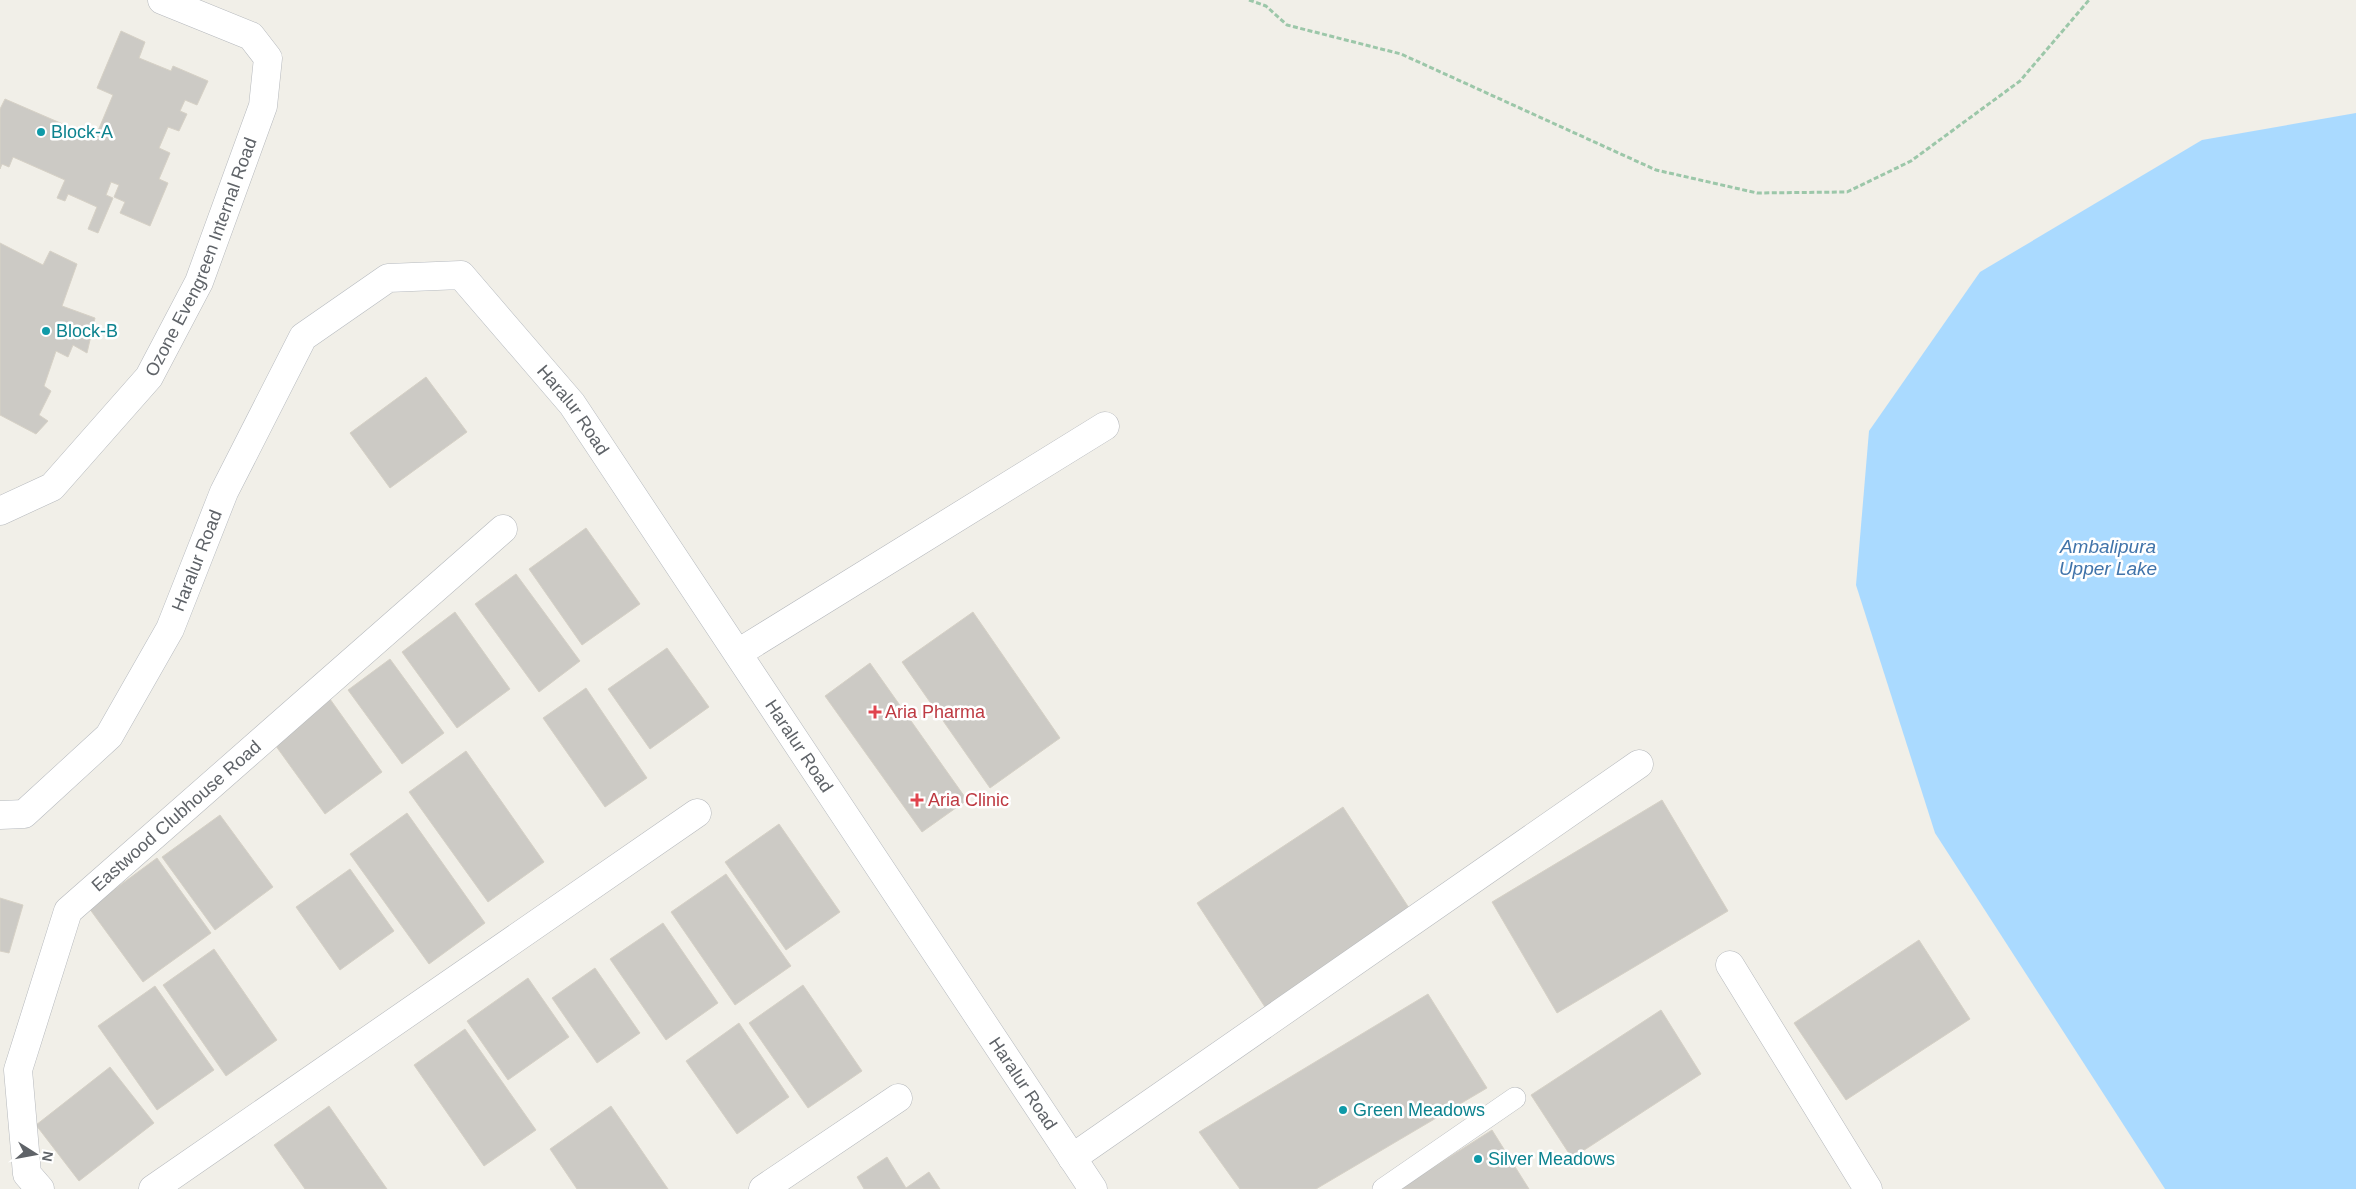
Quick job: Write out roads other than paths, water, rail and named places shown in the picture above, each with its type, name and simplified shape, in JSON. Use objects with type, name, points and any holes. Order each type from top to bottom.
[{"type":"street","name":"Ozone Evengreen Internal Road","points":[[0,512],[52,488],[149,377],[199,282],[264,106],[268,58],[251,36],[162,0]]},
{"type":"street","name":"Haralur Road","points":[[0,815],[24,814],[109,736],[170,629],[224,492],[303,337],[388,278],[461,275],[572,404],[1093,1189]]},
{"type":"street","points":[[738,653],[1105,426]]},
{"type":"street","name":"Eastwood Clubhouse Road","points":[[40,1189],[27,1174],[18,1070],[68,911],[502,529]]},
{"type":"street","points":[[1072,1158],[1639,764]]},
{"type":"street","points":[[152,1189],[697,814]]},
{"type":"street","points":[[1730,965],[1868,1189]]},
{"type":"street","points":[[763,1189],[898,1098]]},
{"type":"lane","points":[[1383,1189],[1515,1098]]},
{"type":"water","name":"Ambalipura Upper Lake","points":[[2356,113],[2356,1189],[2165,1189],[1935,833],[1856,585],[1869,431],[1980,272],[2202,140]]},
{"type":"place","name":"Block-A","points":[[41,132]]},
{"type":"place","name":"Block-B","points":[[46,331]]},
{"type":"place","name":"Aria Pharma","points":[[875,712]]},
{"type":"place","name":"Aria Clinic","points":[[917,800]]},
{"type":"place","name":"Green Meadows","points":[[1343,1110]]},
{"type":"place","name":"Silver Meadows","points":[[1478,1159]]}]
